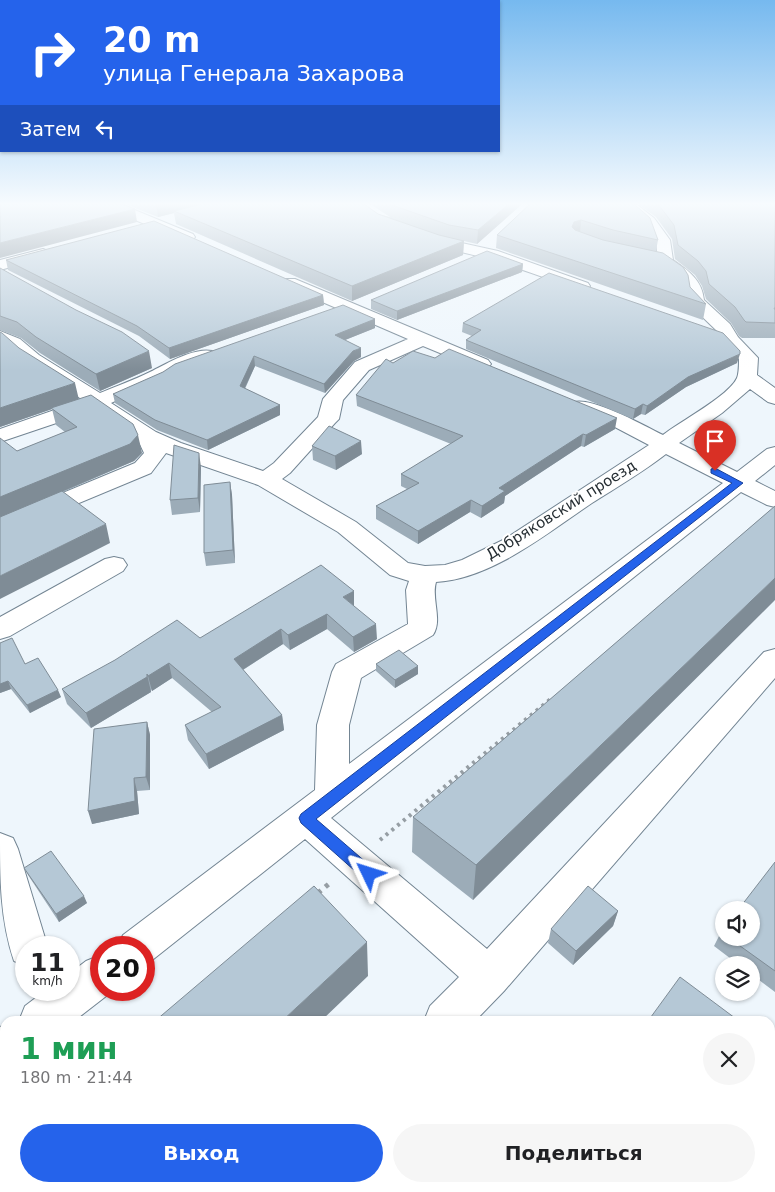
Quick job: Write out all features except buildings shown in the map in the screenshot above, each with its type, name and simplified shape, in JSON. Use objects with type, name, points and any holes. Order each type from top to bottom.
[{"type":"street","points":[[3,272],[34,260]]},
{"type":"street","points":[[464,262],[468,260]]},
{"type":"street","points":[[519,260],[594,290]]},
{"type":"street","points":[[658,260],[687,277],[695,289],[696,301],[724,328],[731,340],[749,358],[748,377],[775,398]]},
{"type":"street","points":[[271,274],[493,369]]},
{"type":"street","points":[[322,314],[371,301]]},
{"type":"street","points":[[700,327],[731,340]]},
{"type":"street","name":"Добряковский проезд","points":[[0,336],[148,437],[173,448],[266,480],[347,527],[399,569],[425,574],[445,573],[471,566],[514,544],[715,409],[741,388],[748,377]]},
{"type":"street","points":[[266,480],[282,468],[328,419],[333,399],[356,371],[362,366],[422,340]]},
{"type":"street","points":[[0,436],[158,376],[161,363],[223,349]]},
{"type":"street","points":[[564,399],[618,421],[775,500]]},
{"type":"street","points":[[0,528],[143,468],[155,454],[148,437]]},
{"type":"street","points":[[153,936],[775,454]]},
{"type":"street","points":[[0,629],[114,565]]},
{"type":"street","points":[[425,574],[420,590],[423,628],[347,672],[333,725],[319,808],[354,862],[488,977]]},
{"type":"street","points":[[450,1016],[488,977],[775,658]]},
{"type":"street","points":[[0,849],[25,936]]},
{"type":"street","points":[[49,1006],[90,982]]},
{"type":"path","points":[[310,900],[554,696]]},
{"type":"route","points":[[369,874],[306,818],[738,483],[715,471]]}]
